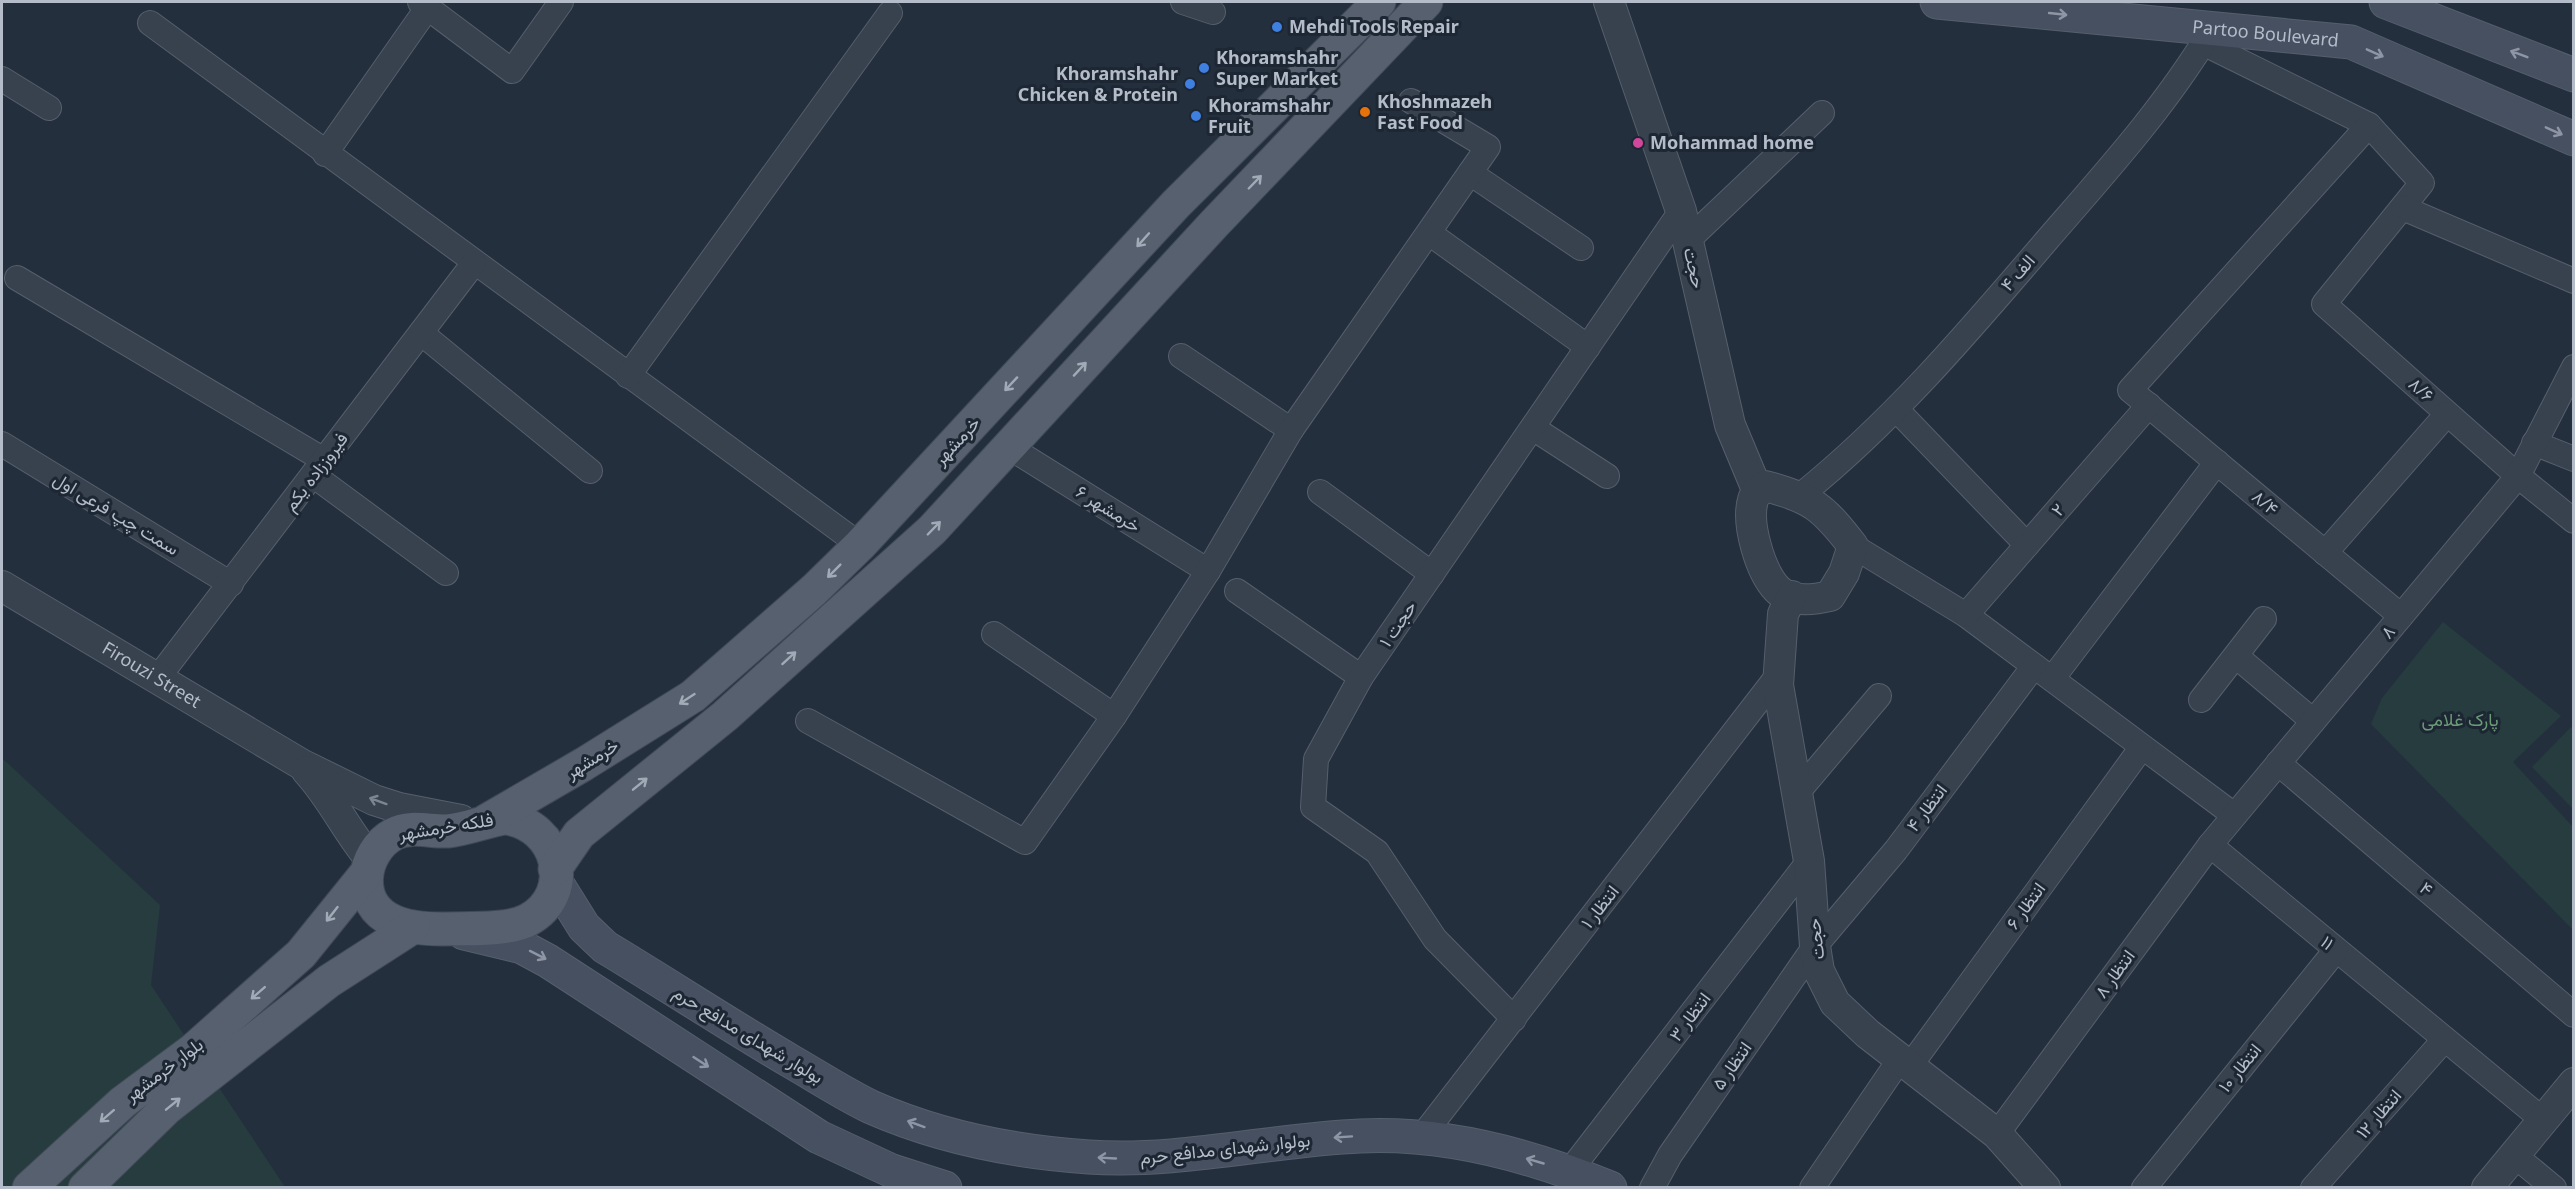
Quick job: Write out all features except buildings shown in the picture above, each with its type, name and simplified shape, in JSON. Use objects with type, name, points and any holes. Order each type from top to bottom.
[{"type":"main road","name":"خرمشهر","points":[[481,822],[562,778],[693,696],[814,590],[860,545],[1183,197],[1379,2]]},
{"type":"main road","points":[[427,928],[500,927],[527,920],[547,904],[556,876],[579,834],[725,716],[932,530],[1214,224],[1426,2]]},
{"type":"main road","name":"Partoo Boulevard","points":[[1953,2],[2207,36],[2351,42],[2574,139]]},
{"type":"main road","points":[[2386,2],[2574,75]]},
{"type":"main road","points":[[1183,197],[1214,224]]},
{"type":"main road","points":[[562,778],[552,790],[549,804],[550,813],[559,822],[579,825],[602,815]]},
{"type":"main road","name":"فلکه خرمشهر","points":[[302,954],[367,868],[379,844],[397,832],[416,828],[448,831],[481,822],[521,820],[535,828],[547,839],[555,859],[556,876]]},
{"type":"main road","points":[[367,868],[367,893],[377,908],[391,920],[491,938],[522,947],[548,961],[819,1137],[892,1170],[945,1188]]},
{"type":"main road","name":"بولوار شهدای مدافع حرم","points":[[556,876],[584,927],[605,947],[751,1038],[870,1106],[919,1126],[970,1140],[1025,1150],[1134,1159],[1221,1152],[1322,1138],[1364,1136],[1420,1139],[1500,1152],[1569,1172],[1610,1188]]},
{"type":"main road","name":"بلوار خرمشهر","points":[[85,1188],[167,1108],[329,981],[427,928]]},
{"type":"main road","points":[[591,989],[585,974],[592,956],[605,952],[620,956]]},
{"type":"main road","name":"بلوار خرمشهر","points":[[29,1188],[123,1102],[193,1050],[302,954]]},
{"type":"street","points":[[325,154],[424,4],[512,71],[561,2]]},
{"type":"street","points":[[1183,2],[1212,12]]},
{"type":"street","name":"حجت","points":[[1609,2],[1681,211],[1730,425],[1758,492]]},
{"type":"street","points":[[1623,46],[1626,2]]},
{"type":"street","points":[[628,376],[890,13]]},
{"type":"street","points":[[150,23],[325,154],[860,545]]},
{"type":"street","points":[[2207,36],[2368,125],[2422,183],[2403,208],[2574,281]]},
{"type":"street","name":"۴ الف","points":[[1801,495],[1858,448],[1940,364],[2147,123],[2207,36]]},
{"type":"street","points":[[2,79],[49,108]]},
{"type":"street","points":[[808,721],[1025,842],[1114,716],[1208,571],[1292,429],[1488,147],[1412,101]]},
{"type":"street","points":[[1688,240],[1822,113]]},
{"type":"street","name":"۸/۴","points":[[2368,125],[2130,390],[2401,616]]},
{"type":"street","points":[[1470,173],[1581,248]]},
{"type":"street","name":"۸/۶","points":[[2403,208],[2324,304],[2518,476],[2574,521]]},
{"type":"street","name":"حجت ۱","points":[[1514,1018],[1435,939],[1377,852],[1313,807],[1316,759],[1362,677],[1681,211]]},
{"type":"street","points":[[1429,233],[1588,347]]},
{"type":"street","name":"فیروززاده یکم","points":[[157,679],[474,263]]},
{"type":"street","points":[[17,278],[319,467],[446,573]]},
{"type":"street","points":[[421,333],[590,471]]},
{"type":"street","points":[[1181,356],[1292,429]]},
{"type":"street","name":"۸","points":[[2234,815],[2518,476],[2574,367]]},
{"type":"street","name":"۲","points":[[1966,615],[2149,405]]},
{"type":"street","points":[[1896,409],[2027,545]]},
{"type":"street","points":[[2325,553],[2447,414]]},
{"type":"street","points":[[1533,428],[1607,476]]},
{"type":"street","points":[[2534,443],[2574,459]]},
{"type":"street","name":"سمت چپ فرعی اول","points":[[2,444],[231,584]]},
{"type":"street","name":"خرمشهر ۶","points":[[1009,447],[1208,571]]},
{"type":"street","points":[[2043,672],[2217,462]]},
{"type":"street","points":[[1853,546],[1844,573],[1830,596],[1805,601],[1777,589],[1759,556],[1750,518],[1753,497],[1765,486],[1801,495],[1832,518],[1853,546],[1966,615],[2234,815]]},
{"type":"street","points":[[1320,492],[1432,574]]},
{"type":"street","name":"Firouzi Street","points":[[2,586],[301,764]]},
{"type":"street","points":[[1237,591],[1362,677]]},
{"type":"street","name":"حجت","points":[[1792,596],[1783,614],[1778,685],[1809,861],[1815,946],[1820,971],[1835,1003],[1905,1063],[1997,1134],[2045,1188]]},
{"type":"street","points":[[2201,700],[2264,619]]},
{"type":"street","points":[[994,634],[1114,716]]},
{"type":"street","points":[[2236,656],[2313,721]]},
{"type":"street","name":"انتظار ۴","points":[[1815,946],[2043,672]]},
{"type":"street","name":"انتظار ۱","points":[[1420,1139],[1779,674]]},
{"type":"street","points":[[1797,793],[1879,696]]},
{"type":"street","name":"انتظار ۶","points":[[1812,1188],[2142,747]]},
{"type":"street","name":"۴","points":[[2278,763],[2574,1015]]},
{"type":"street","points":[[301,764],[374,800],[399,808],[481,822]]},
{"type":"street","points":[[301,764],[320,784],[356,843],[367,868]]},
{"type":"street","name":"انتظار ۸","points":[[1997,1134],[2234,815]]},
{"type":"street","name":"۱۱","points":[[2210,845],[2444,1040]]},
{"type":"street","name":"انتظار ۳","points":[[1569,1172],[1809,861]]},
{"type":"street","name":"انتظار ۵","points":[[1652,1188],[1677,1145],[1815,946]]},
{"type":"street","name":"انتظار ۱۰","points":[[2144,1188],[2336,950]]},
{"type":"street","points":[[2444,1040],[2543,1120]]},
{"type":"street","name":"انتظار ۱۲","points":[[2313,1188],[2444,1040]]},
{"type":"street","points":[[2487,1188],[2574,1083]]},
{"type":"street","points":[[2514,1155],[2554,1188]]},
{"type":"green space","name":"پارک غلامی","points":[[2443,622],[2561,716],[2513,762],[2573,827],[2573,930],[2371,724],[2382,698]]},
{"type":"green space","points":[[2571,727],[2574,730],[2573,809],[2532,767]]},
{"type":"green space","points":[[2,758],[160,905],[151,985],[285,1187],[2,1187]]},
{"type":"place","name":"Mehdi Tools Repair","points":[[1277,27]]},
{"type":"place","name":"Khoramshahr Super Market","points":[[1204,68]]},
{"type":"place","name":"Khoramshahr Chicken & Protein","points":[[1190,84]]},
{"type":"place","name":"Khoshmazeh Fast Food","points":[[1365,112]]},
{"type":"place","name":"Khoramshahr Fruit","points":[[1196,116]]},
{"type":"place","name":"Mohammad home","points":[[1638,143]]}]
